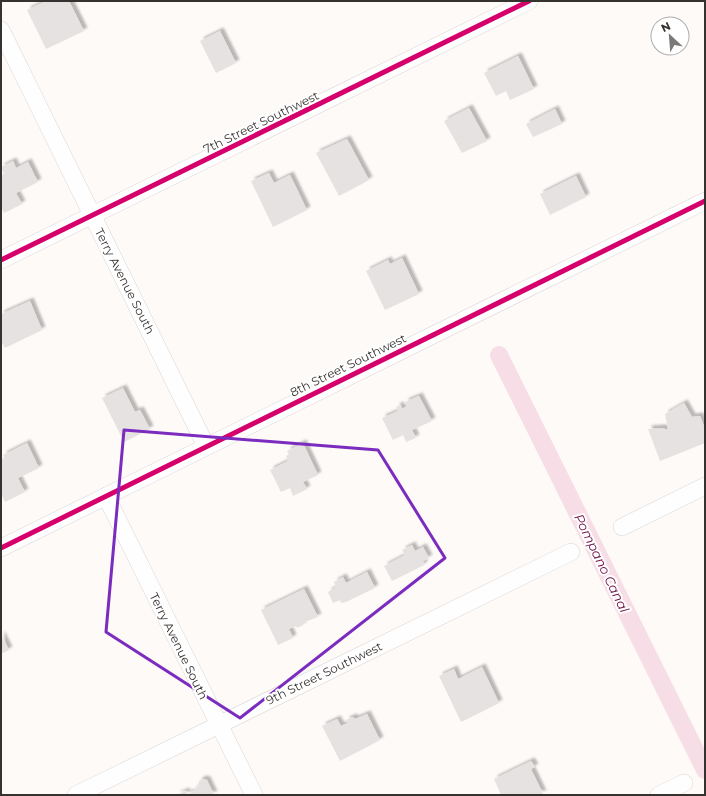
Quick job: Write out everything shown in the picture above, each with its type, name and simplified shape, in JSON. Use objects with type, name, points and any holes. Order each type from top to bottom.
[{"type":"street","name":"7th Street Southwest","points":[[1,260],[529,1]]},
{"type":"street","name":"Terry Avenue South","points":[[1,30],[206,446]]},
{"type":"street","name":"8th Street Southwest","points":[[1,548],[705,201]]},
{"type":"street","points":[[622,527],[705,486]]},
{"type":"street","name":"Terry Avenue South","points":[[106,496],[254,795]]},
{"type":"street","name":"9th Street Southwest","points":[[76,795],[571,552]]},
{"type":"street","points":[[659,795],[684,783]]},
{"type":"highlighted area","points":[[124,430],[378,450],[445,558],[240,718],[106,632]]},
{"type":"building","points":[[46,1],[69,1],[84,31],[46,49],[27,10]]},
{"type":"building","points":[[220,31],[236,63],[216,73],[200,41]]},
{"type":"building","points":[[518,56],[534,89],[510,100],[506,91],[496,96],[484,73]]},
{"type":"building","points":[[469,108],[487,141],[462,153],[444,121]]},
{"type":"building","points":[[555,109],[562,124],[533,137],[526,124]]},
{"type":"building","points":[[347,139],[369,180],[339,196],[316,153]]},
{"type":"building","points":[[13,161],[16,168],[28,162],[38,182],[16,193],[22,204],[4,213],[1,206],[1,176],[4,174],[1,167]]},
{"type":"building","points":[[269,173],[274,183],[290,175],[307,210],[273,227],[251,181]]},
{"type":"building","points":[[576,176],[586,197],[550,215],[540,194]]},
{"type":"building","points":[[402,258],[419,294],[385,310],[366,271],[388,260],[390,264]]},
{"type":"building","points":[[30,301],[42,330],[5,348],[1,341],[1,314]]},
{"type":"building","points":[[123,388],[135,412],[140,410],[150,429],[124,442],[102,398]]},
{"type":"building","points":[[419,396],[432,421],[412,430],[416,438],[406,442],[403,435],[393,440],[382,418],[398,411],[396,407],[400,405],[402,409],[407,406],[405,402]]},
{"type":"building","points":[[684,403],[692,417],[700,416],[705,429],[705,443],[660,461],[648,429],[662,428],[668,430],[665,414]]},
{"type":"building","points":[[27,443],[39,468],[18,478],[25,492],[5,502],[1,493],[1,460],[5,458],[3,455]]},
{"type":"building","points":[[303,443],[318,475],[303,482],[307,489],[293,496],[290,488],[281,492],[270,470],[288,461],[286,456],[289,454],[287,451]]},
{"type":"building","points":[[412,545],[415,551],[423,547],[429,558],[423,561],[424,565],[392,581],[384,566],[405,555],[402,550]]},
{"type":"building","points":[[367,572],[375,588],[346,602],[341,603],[340,600],[333,603],[328,592],[336,587],[334,582],[343,577],[346,583]]},
{"type":"building","points":[[304,589],[318,617],[302,623],[303,625],[297,628],[296,626],[289,629],[293,638],[278,645],[261,610]]},
{"type":"building","points":[[1,634],[9,650],[1,654]]},
{"type":"building","points":[[482,667],[499,703],[461,722],[439,676],[454,669],[458,679]]},
{"type":"building","points":[[367,714],[380,740],[340,761],[322,726],[337,719],[341,726],[348,723],[346,720],[353,717],[355,719]]},
{"type":"building","points":[[531,761],[535,767],[531,769],[543,794],[501,795],[494,779]]},
{"type":"building","points":[[203,779],[207,780],[214,795],[176,795],[186,791],[187,794],[195,791],[194,789],[198,787],[199,781]]},
{"type":"waterway","name":"Pompano Canal","points":[[499,355],[705,770]]},
{"type":"cycle path","points":[[1,260],[529,1]]},
{"type":"cycle path","points":[[1,548],[705,201]]}]
